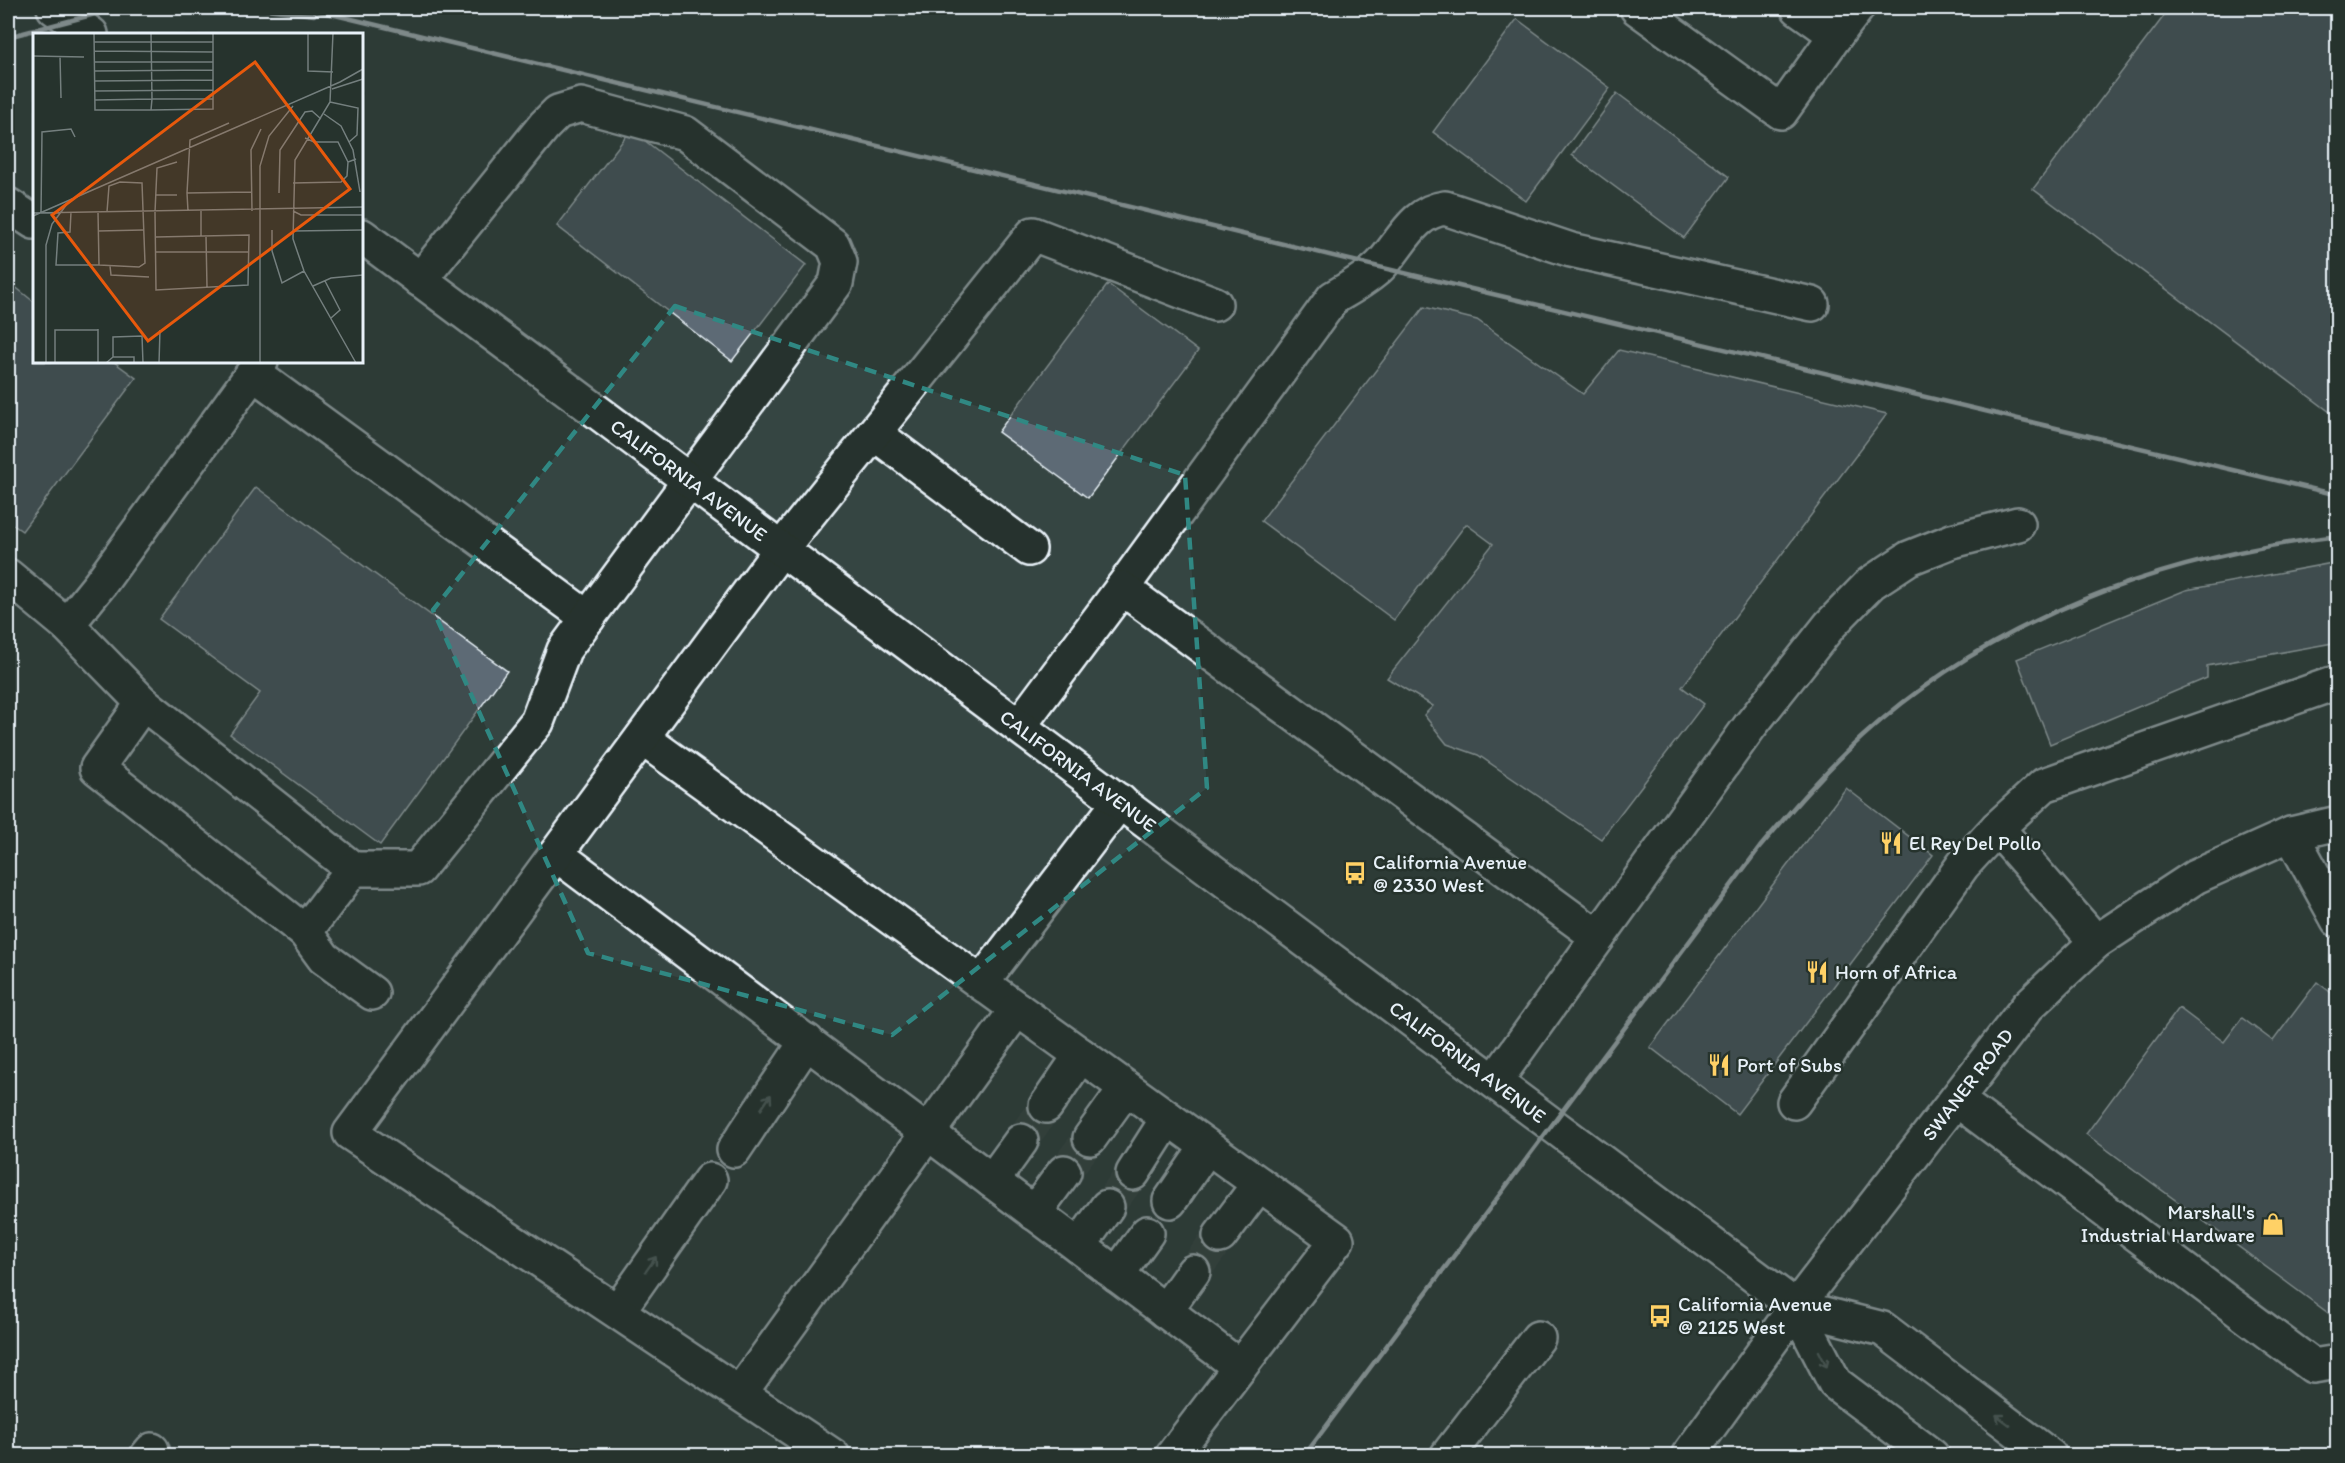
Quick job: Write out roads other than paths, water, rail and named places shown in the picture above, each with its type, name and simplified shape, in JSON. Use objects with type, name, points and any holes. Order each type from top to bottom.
[{"type":"main road","points":[[54,8],[90,33]]},
{"type":"main road","points":[[1637,8],[1781,112],[1857,8]]},
{"type":"main road","points":[[1798,8],[1836,36]]},
{"type":"main road","points":[[8,576],[67,625],[143,703],[353,869],[418,869],[537,722],[564,650],[836,283],[840,262],[833,245],[685,133],[581,105],[558,112],[544,126],[420,280]]},
{"type":"main road","points":[[8,205],[33,221]]},
{"type":"main road","points":[[1019,726],[1333,298],[1379,267],[1412,225],[1425,214],[1445,208],[1571,250],[1812,304]]},
{"type":"main road","points":[[833,1455],[350,1132],[781,549],[1033,234],[1215,304]]},
{"type":"main road","name":"CALIFORNIA AVENUE","points":[[363,237],[1796,1307],[1883,1329],[2050,1455]]},
{"type":"main road","points":[[67,625],[100,584],[257,367],[588,618]]},
{"type":"main road","points":[[874,433],[1029,549]]},
{"type":"main road","points":[[1495,1081],[1750,726],[1830,626],[1871,583],[1909,558],[1953,541],[2018,524]]},
{"type":"main road","points":[[1122,588],[1598,937]]},
{"type":"main road","points":[[1794,1102],[1963,865],[1997,828],[2044,785],[2337,682]]},
{"type":"main road","points":[[143,703],[97,768],[305,932],[324,958],[372,993]]},
{"type":"main road","points":[[642,738],[1337,1240],[1172,1455]]},
{"type":"main road","points":[[981,983],[1120,801]]},
{"type":"main road","name":"SWANER ROAD","points":[[1688,1455],[1796,1307],[2028,1006],[2096,942],[2195,877],[2291,834],[2337,823]]},
{"type":"main road","points":[[1997,828],[2096,942]]},
{"type":"main road","points":[[2291,834],[2337,920]]},
{"type":"main road","points":[[556,854],[1240,1367]]},
{"type":"main road","points":[[305,932],[353,869]]},
{"type":"main road","points":[[740,1393],[1017,1009]]},
{"type":"main road","points":[[734,1150],[807,1041]]},
{"type":"main road","points":[[1046,1106],[1081,1055]]},
{"type":"main road","points":[[1090,1138],[1126,1088]]},
{"type":"main road","points":[[1957,1100],[2313,1366],[2337,1362]]},
{"type":"main road","points":[[1133,1173],[1168,1118]]},
{"type":"main road","points":[[992,1181],[1021,1141]]},
{"type":"main road","points":[[1170,1201],[1207,1146]]},
{"type":"main road","points":[[1034,1212],[1064,1172]]},
{"type":"main road","points":[[618,1311],[710,1180]]},
{"type":"main road","points":[[1220,1236],[1259,1184]]},
{"type":"main road","points":[[1079,1246],[1107,1207]]},
{"type":"main road","points":[[1117,1275],[1147,1233]]},
{"type":"main road","points":[[1165,1311],[1193,1272]]},
{"type":"main road","name":"CALIFORNIA AVENUE","points":[[1796,1307],[1835,1383],[1932,1455]]},
{"type":"main road","points":[[1447,1455],[1538,1338]]},
{"type":"tunnel","points":[[1021,1141],[1046,1106]]},
{"type":"tunnel","points":[[1064,1172],[1090,1138]]},
{"type":"tunnel","points":[[1107,1207],[1133,1173]]},
{"type":"tunnel","points":[[1193,1272],[1220,1236]]},
{"type":"railway","points":[[8,37],[118,8]]},
{"type":"railway","points":[[258,8],[314,15]]},
{"type":"railway","points":[[306,8],[2338,495]]},
{"type":"railway","points":[[1304,1456],[1760,847],[1822,776],[1862,737],[1913,695],[1967,658],[2024,626],[2084,599],[2146,577],[2209,559],[2273,545],[2338,536]]},
{"type":"place","name":"El Rey Del Pollo","points":[[1891,843]]},
{"type":"place","name":"California Avenue @ 2330 West","points":[[1355,873]]},
{"type":"place","name":"Horn of Africa","points":[[1817,972]]},
{"type":"place","name":"Port of Subs","points":[[1719,1065]]},
{"type":"place","name":"Marshall's Industrial Hardware","points":[[2273,1224]]},
{"type":"place","name":"California Avenue @ 2125 West","points":[[1660,1316]]}]
